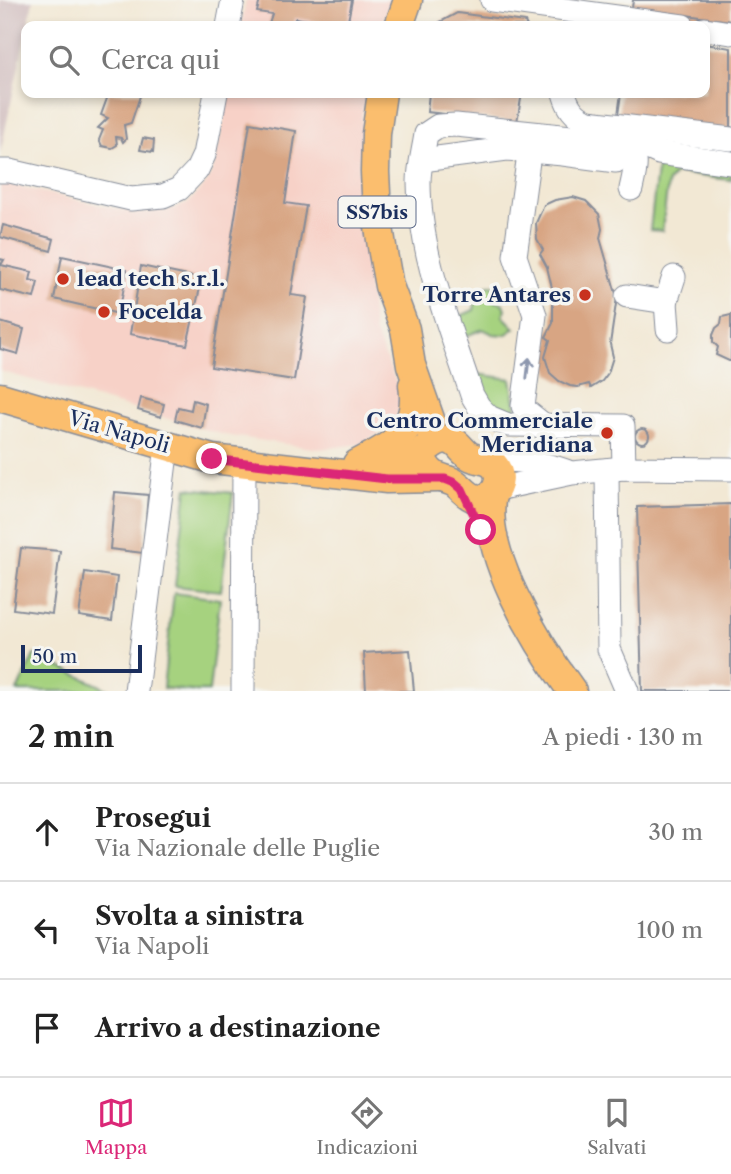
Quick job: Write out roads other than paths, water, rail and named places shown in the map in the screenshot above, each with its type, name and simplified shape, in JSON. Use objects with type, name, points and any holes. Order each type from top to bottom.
[{"type":"main road","points":[[401,21],[408,0]]},
{"type":"main road","name":"SS7bis","points":[[381,98],[374,172],[377,214],[390,286],[405,329],[411,365],[430,419],[430,447]]},
{"type":"main road","name":"SS7bis","points":[[405,329],[472,453]]},
{"type":"main road","points":[[335,470],[390,447],[406,429],[413,415],[415,396],[411,365]]},
{"type":"main road","name":"Via Napoli","points":[[0,397],[212,459],[450,484],[473,498],[480,499],[494,492]]},
{"type":"main road","points":[[498,553],[450,484],[428,470],[425,463],[430,447],[443,439],[455,442],[498,471],[499,477],[489,508],[498,553],[527,622],[572,691]]},
{"type":"main road","name":"Via Napoli","points":[[335,470],[393,465],[417,456],[430,447]]},
{"type":"street","points":[[229,21],[233,0]]},
{"type":"street","points":[[492,0],[544,11],[636,21]]},
{"type":"street","points":[[710,30],[731,33]]},
{"type":"street","points":[[0,172],[131,200],[163,196],[179,189],[197,170],[204,155],[215,98]]},
{"type":"street","points":[[566,98],[571,109],[588,122],[731,139]]},
{"type":"street","points":[[627,691],[610,649],[616,469],[623,426],[515,426],[495,421],[479,407],[472,396],[443,309],[425,244],[419,180],[422,160],[419,135],[438,126],[456,125],[648,148],[659,153],[731,163]]},
{"type":"street","points":[[544,135],[529,154],[515,256],[535,315],[523,406],[545,426]]},
{"type":"street","points":[[563,154],[579,144],[629,150],[634,153],[635,159],[632,190]]},
{"type":"street","points":[[422,160],[506,149],[616,161]]},
{"type":"street","points":[[668,329],[666,302],[674,277]]},
{"type":"street","points":[[627,296],[666,302]]},
{"type":"street","points":[[136,691],[167,446]]},
{"type":"street","points":[[472,453],[549,465],[572,473]]},
{"type":"street","points":[[243,691],[244,462]]},
{"type":"street","points":[[494,492],[572,473],[616,469],[731,469]]},
{"type":"place","name":"lead tech s.r.l.","points":[[63,279]]},
{"type":"place","name":"Torre Antares","points":[[585,295]]},
{"type":"place","name":"Focelda","points":[[104,312]]},
{"type":"place","name":"Centro Commerciale Meridiana","points":[[607,433]]}]
